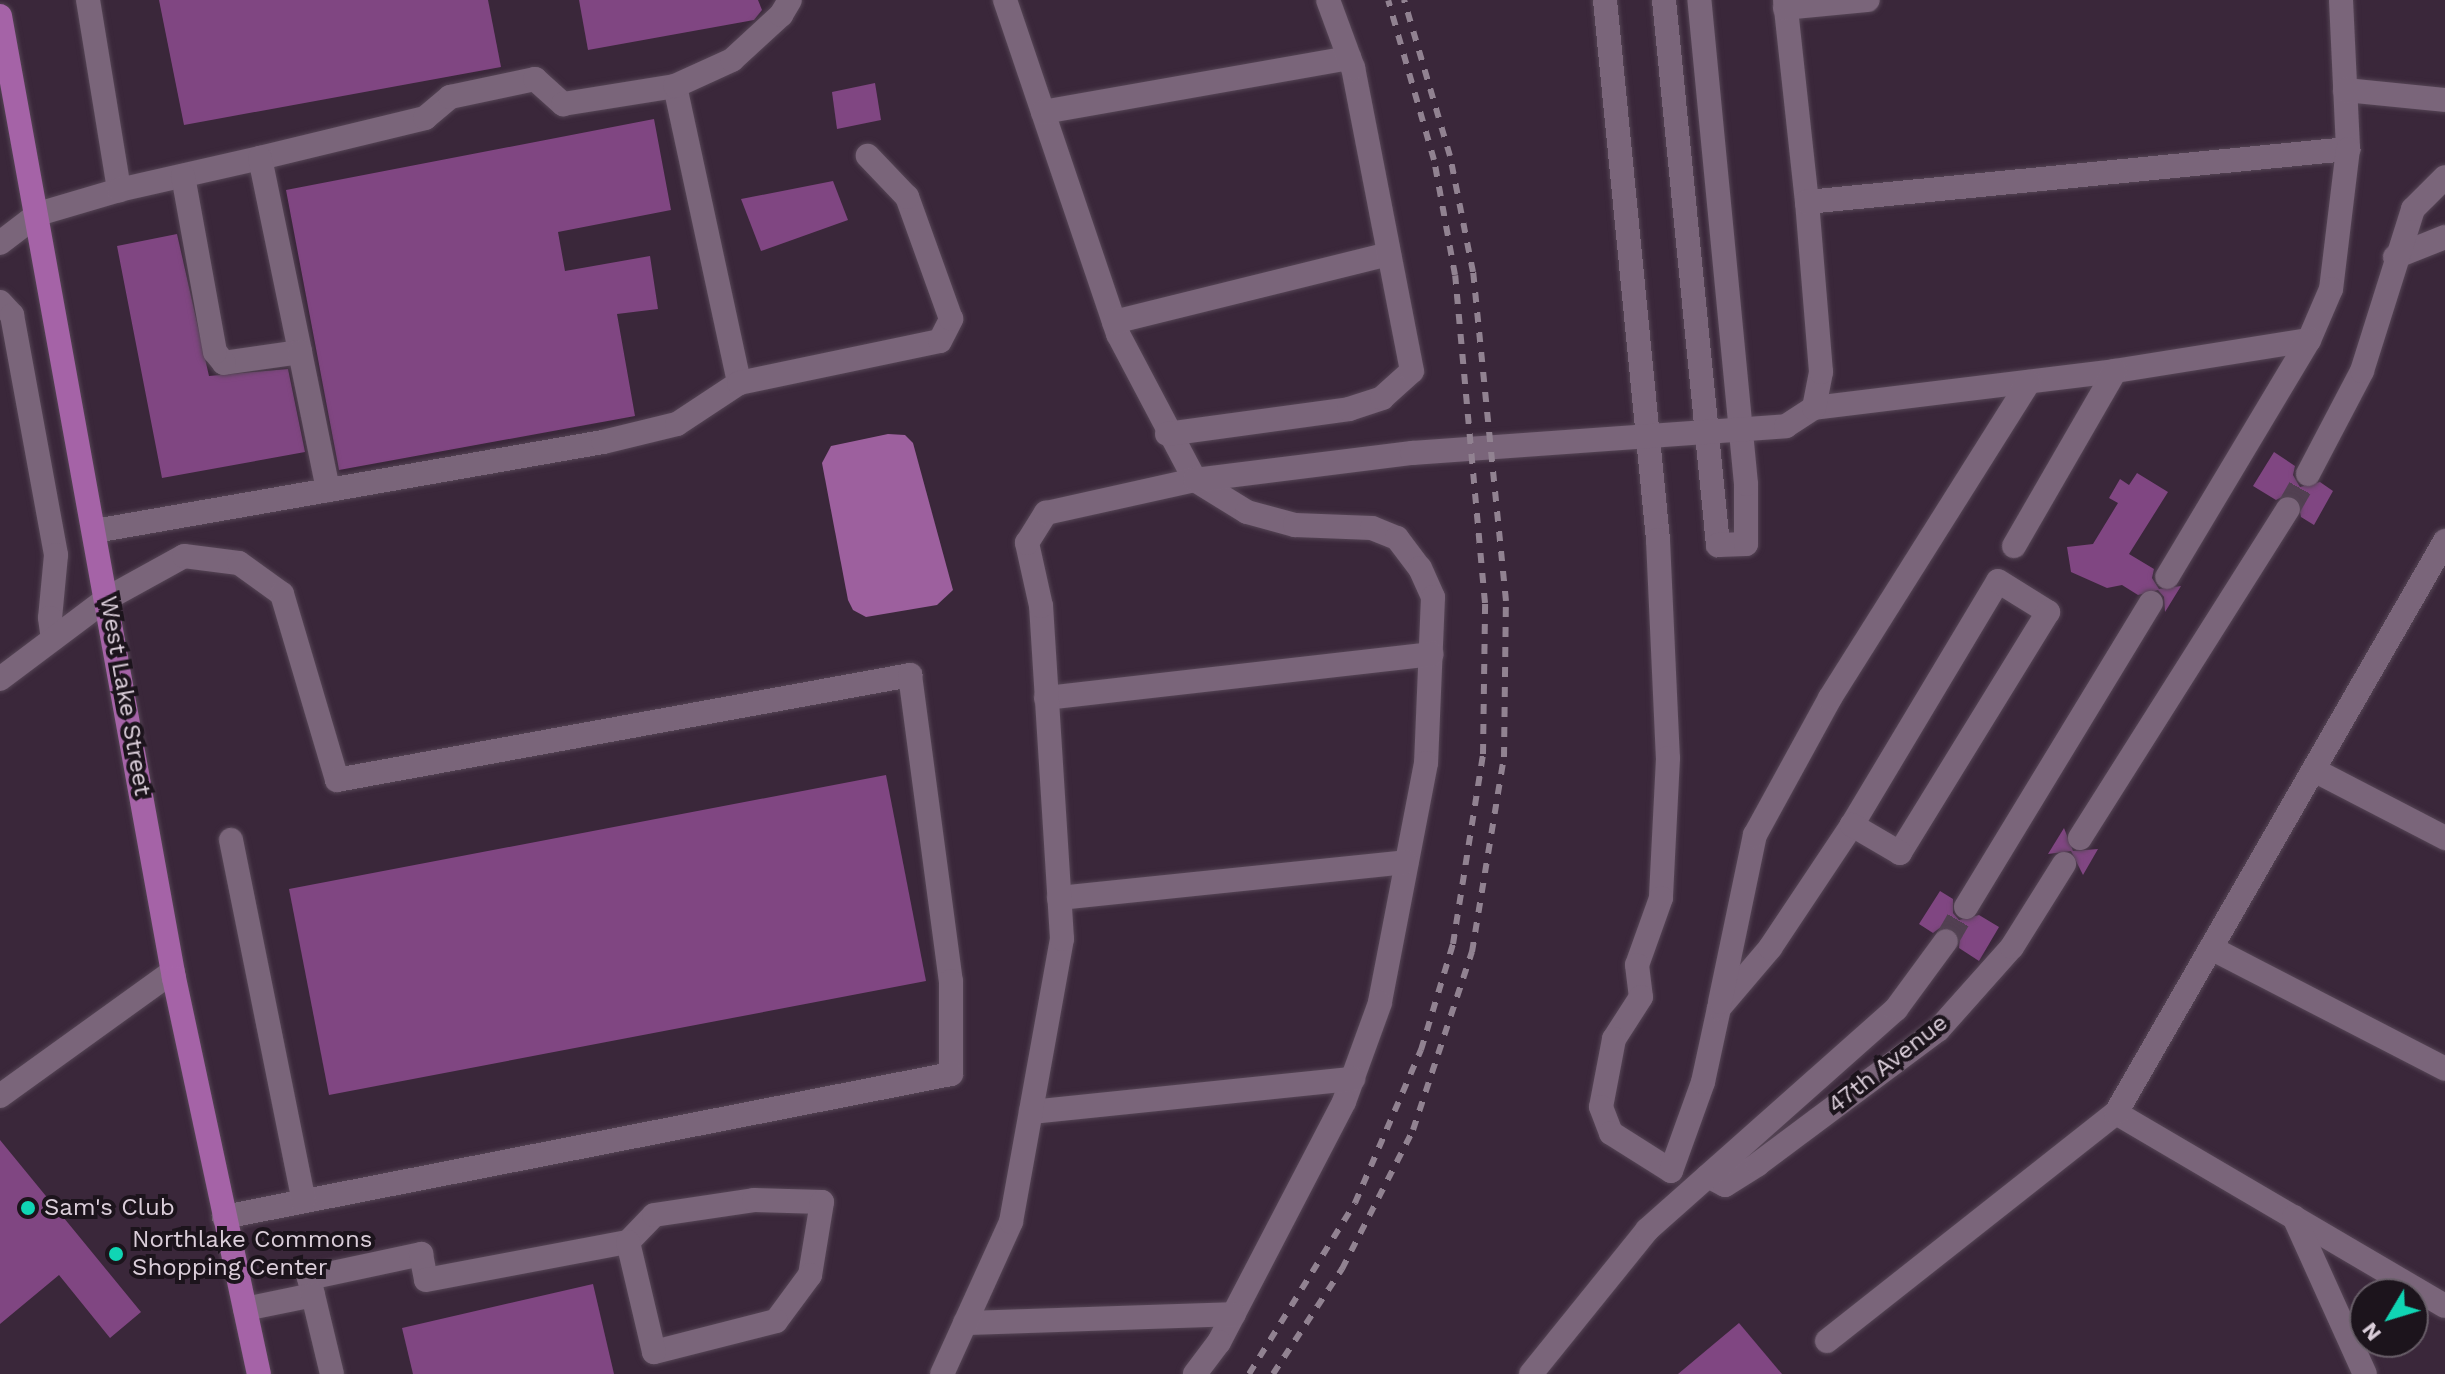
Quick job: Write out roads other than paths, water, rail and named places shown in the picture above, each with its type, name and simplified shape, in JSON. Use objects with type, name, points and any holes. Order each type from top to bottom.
[{"type":"main road","name":"West Lake Street","points":[[0,16],[108,598],[173,971],[259,1374]]},
{"type":"street","points":[[88,0],[119,190]]},
{"type":"street","points":[[1005,0],[1114,322],[1167,434],[1195,480],[1247,512],[1295,525],[1372,528],[1397,538],[1420,568],[1433,597],[1426,763],[1380,1003],[1353,1079],[1234,1314],[1195,1374]]},
{"type":"street","points":[[1167,434],[1349,409],[1382,398],[1412,371],[1349,58],[1328,0]]},
{"type":"street","points":[[1605,0],[1647,436],[1668,758],[1661,898],[1637,965],[1641,997],[1614,1039],[1601,1107],[1611,1133],[1671,1171],[1698,1184]]},
{"type":"street","points":[[1664,0],[1718,545],[1746,544],[1740,429],[1699,0]]},
{"type":"street","points":[[1814,408],[1821,372],[1807,202],[1785,4],[1868,0]]},
{"type":"street","points":[[2167,577],[2309,340],[2331,289],[2348,149],[2341,0]]},
{"type":"street","points":[[0,243],[38,214],[119,190],[425,118],[450,97],[535,79],[563,104],[675,86],[732,60],[783,5]]},
{"type":"street","points":[[1043,112],[1349,58]]},
{"type":"street","points":[[675,86],[739,383]]},
{"type":"street","points":[[2345,90],[2445,100]]},
{"type":"street","points":[[1807,202],[2348,149]]},
{"type":"street","points":[[95,531],[677,424],[739,383],[940,341],[951,319],[907,197],[868,156]]},
{"type":"street","points":[[260,158],[328,490]]},
{"type":"street","points":[[183,176],[215,352],[224,363],[300,352]]},
{"type":"street","points":[[2308,474],[2362,371],[2395,257],[2413,209],[2445,177]]},
{"type":"street","points":[[2395,257],[2445,237]]},
{"type":"street","points":[[1114,322],[1389,254]]},
{"type":"street","points":[[0,302],[12,315],[56,555],[53,639]]},
{"type":"street","points":[[942,1374],[1011,1222],[1062,939],[1041,606],[1027,543],[1046,513],[1195,480],[1412,453],[1786,426],[1814,408],[2115,371],[2309,340]]},
{"type":"street","points":[[2014,546],[2115,371]]},
{"type":"street","points":[[1671,1171],[1703,1082],[1755,835],[1830,698],[2029,382]]},
{"type":"street","points":[[2080,838],[2288,509]]},
{"type":"street","points":[[1827,1341],[2116,1113],[2314,770],[2437,575],[2445,541]]},
{"type":"street","points":[[0,679],[108,598],[184,556],[239,563],[282,594],[337,780],[910,675],[951,981],[951,1074],[224,1217]]},
{"type":"street","points":[[1719,1008],[1770,948],[1852,825],[1998,581],[2048,612],[1900,853],[1852,825]]},
{"type":"street","points":[[1966,907],[2151,603]]},
{"type":"street","points":[[1046,698],[1431,654]]},
{"type":"street","points":[[2314,770],[2445,838]]},
{"type":"street","points":[[231,840],[304,1201]]},
{"type":"street","points":[[1059,898],[1406,862]]},
{"type":"street","name":"47th Avenue","points":[[1698,1184],[1725,1185],[1747,1171],[1938,1030],[2012,947],[2064,864]]},
{"type":"street","name":"47th Avenue","points":[[1531,1374],[1647,1230],[1896,1009],[1946,941]]},
{"type":"street","points":[[2211,948],[2445,1069]]},
{"type":"street","points":[[0,1096],[173,971]]},
{"type":"street","points":[[1031,1112],[1353,1079]]},
{"type":"street","points":[[2116,1113],[2445,1306]]},
{"type":"street","points":[[332,1374],[309,1278],[421,1254],[426,1280],[628,1242],[654,1215],[754,1200],[822,1202],[810,1275],[776,1321],[650,1363],[628,1242]]},
{"type":"street","points":[[2294,1217],[2365,1374]]},
{"type":"street","points":[[245,1309],[313,1295]]},
{"type":"street","points":[[965,1323],[1234,1314]]},
{"type":"tunnel","points":[[2288,509],[2308,474]]},
{"type":"tunnel","points":[[1946,941],[1966,907]]},
{"type":"railway","points":[[1249,1374],[1355,1203],[1421,1050],[1453,944],[1483,754],[1485,603],[1455,275],[1434,160],[1388,0]]},
{"type":"railway","points":[[1273,1374],[1342,1269],[1413,1130],[1472,952],[1504,757],[1506,601],[1473,272],[1450,156],[1404,0]]},
{"type":"place","name":"Sam's Club","points":[[28,1208]]},
{"type":"place","name":"Northlake Commons Shopping Center","points":[[116,1254]]}]
